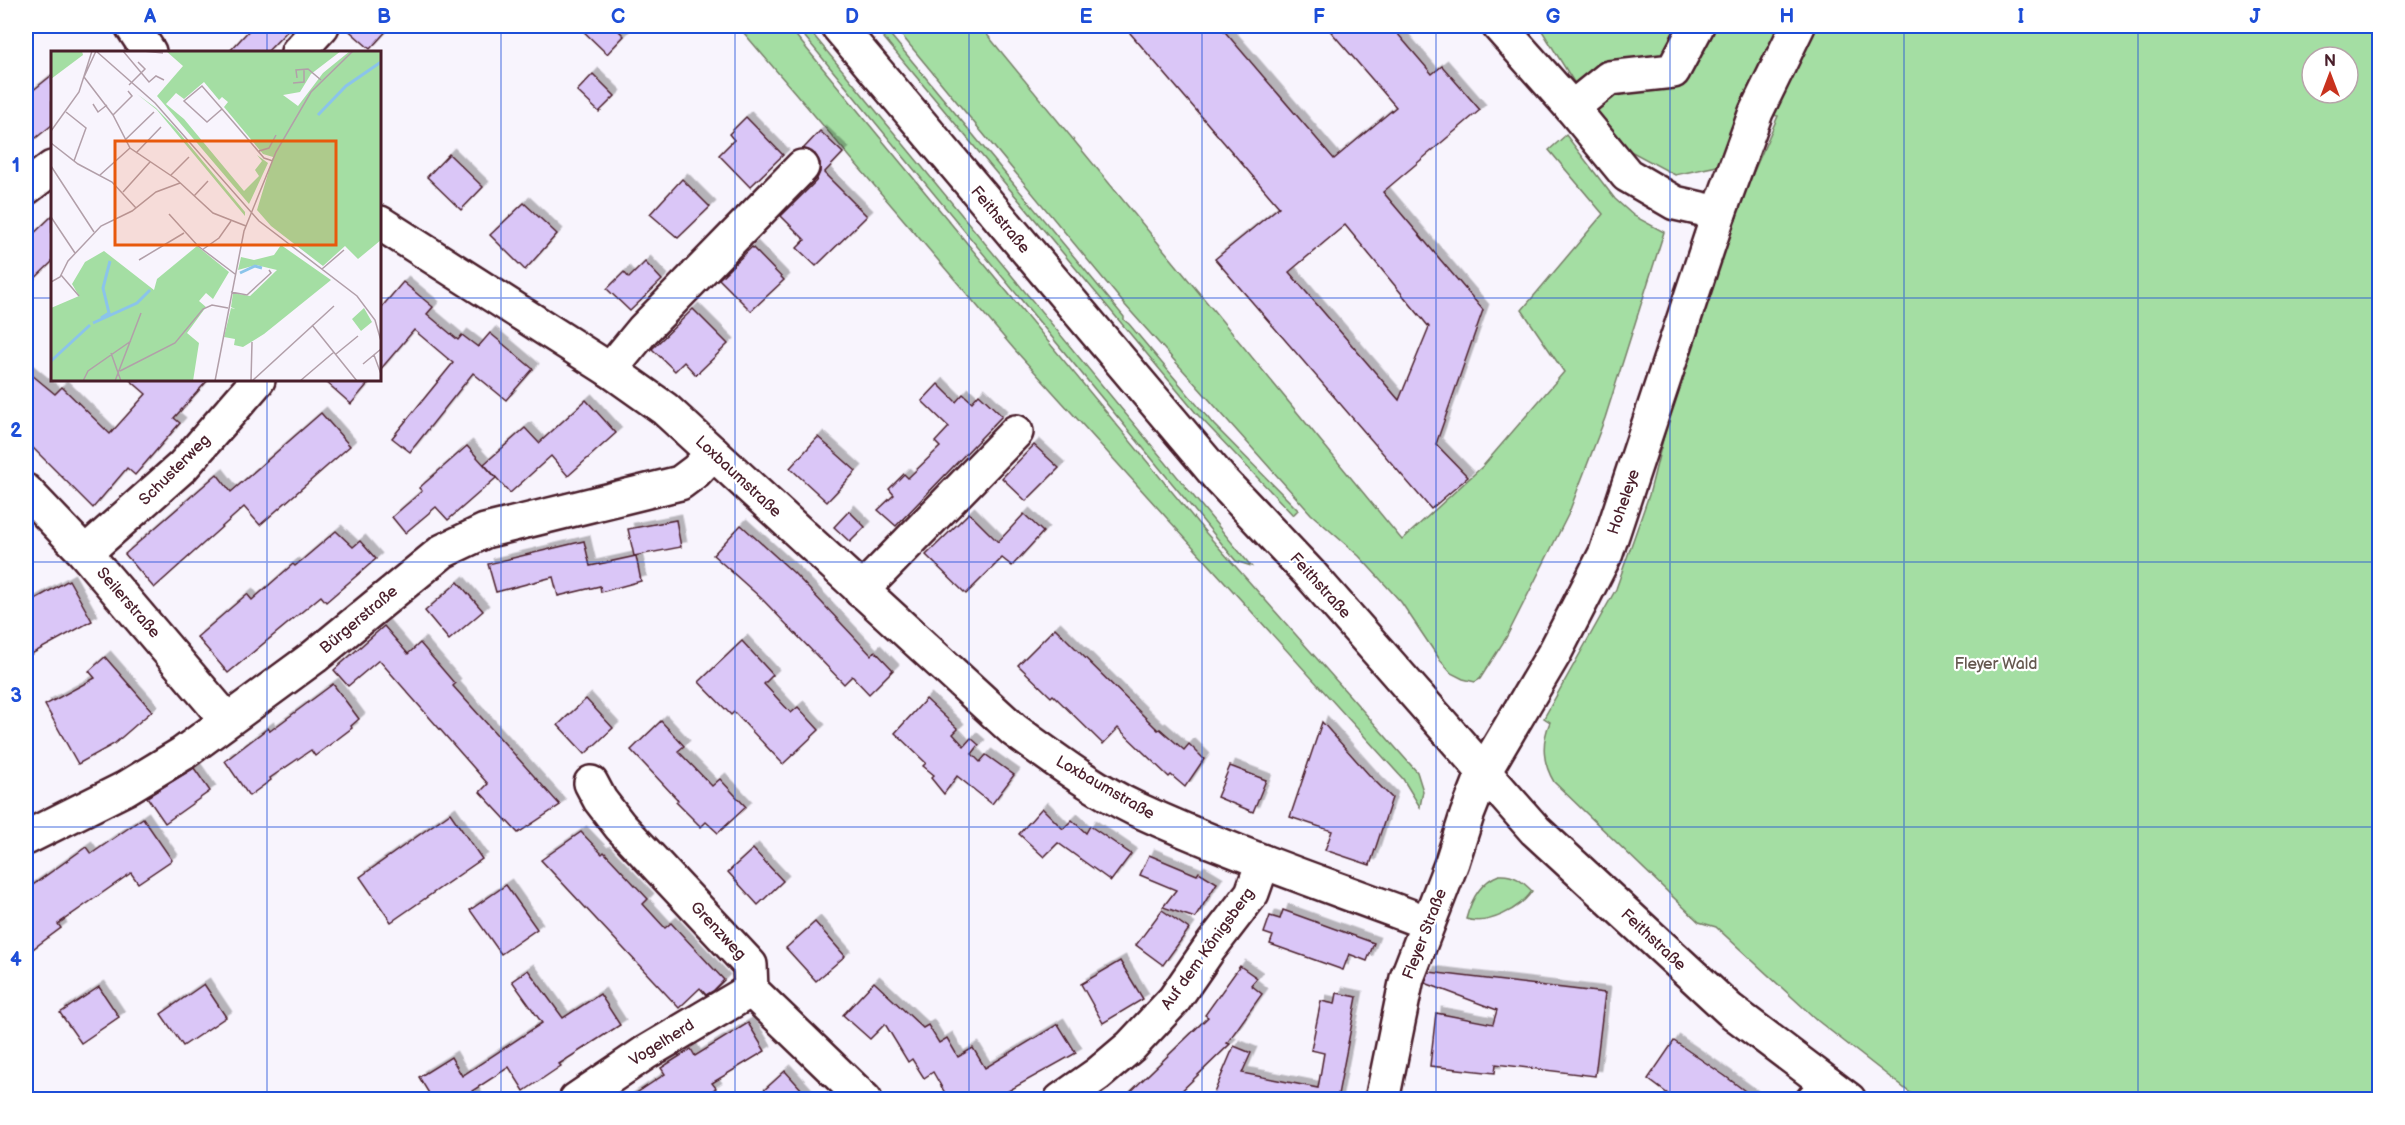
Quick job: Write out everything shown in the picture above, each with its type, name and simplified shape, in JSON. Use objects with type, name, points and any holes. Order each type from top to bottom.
[{"type":"street","points":[[132,26],[148,51]]},
{"type":"street","points":[[299,51],[322,26]]},
{"type":"street","name":"Feithstraße","points":[[838,26],[1221,480],[1310,574],[1535,830],[1695,979],[1830,1094]]},
{"type":"street","points":[[1498,26],[1572,108],[1627,175],[1675,202],[1719,213]]},
{"type":"street","points":[[1572,108],[1609,78],[1672,71],[1697,26]]},
{"type":"street","name":"Hoheleye","points":[[1484,772],[1555,652],[1606,552],[1719,213],[1756,112],[1798,26]]},
{"type":"street","points":[[610,370],[643,330],[802,167]]},
{"type":"street","points":[[26,189],[51,169]]},
{"type":"street","name":"Loxbaumstraße","points":[[382,229],[610,370],[665,409],[1014,730],[1072,772],[1135,808],[1263,862],[1428,923]]},
{"type":"street","name":"Schusterweg","points":[[85,553],[183,466],[257,381]]},
{"type":"street","points":[[861,591],[1016,432]]},
{"type":"street","name":"Bürgerstraße","points":[[26,838],[126,788],[182,754],[314,657],[443,551],[485,531],[680,483],[696,471],[713,453]]},
{"type":"street","name":"Seilerstraße","points":[[26,490],[85,553],[227,720]]},
{"type":"street","name":"Fleyer Straße","points":[[1382,1100],[1407,978],[1484,772]]},
{"type":"street","name":"Grenzweg","points":[[591,783],[600,800],[620,826],[750,965],[751,990]]},
{"type":"street","name":"Auf dem Königsberg","points":[[1061,1100],[1098,1074],[1131,1046],[1174,1000],[1251,893],[1263,862]]},
{"type":"street","points":[[751,990],[866,1100]]},
{"type":"street","name":"Vogelherd","points":[[576,1100],[645,1053],[751,990]]},
{"type":"green space","points":[[738,26],[788,26],[1206,533],[1417,772],[1423,791],[1420,807],[1403,779],[1014,349]]},
{"type":"green space","points":[[796,26],[806,26],[1251,566],[1236,561]]},
{"type":"green space","points":[[874,26],[883,26],[1124,317],[1124,320],[1214,425],[1298,510],[1293,515],[1196,413]]},
{"type":"green space","points":[[894,26],[980,26],[1402,540],[1483,466],[1564,372],[1522,310],[1603,214],[1549,150],[1566,135],[1615,199],[1634,216],[1664,232],[1605,418],[1568,515],[1506,638],[1480,679],[1475,682],[1451,673],[1401,602],[1359,556],[1311,514],[1125,305]]},
{"type":"green space","name":"Fleyer Wald","points":[[1539,26],[2379,26],[2379,1099],[1918,1099],[1818,1021],[1716,927],[1699,922],[1554,782],[1545,760],[1545,737],[1550,722],[1544,718],[1616,589],[1649,495],[1675,392],[1720,249],[1778,116],[1756,112],[1741,106],[1717,166],[1675,175],[1610,140]]},
{"type":"green space","points":[[1499,875],[1517,879],[1532,891],[1520,904],[1503,914],[1484,920],[1466,919],[1477,892],[1492,878]]},
{"type":"building","points":[[253,26],[292,26],[268,51],[230,51]]},
{"type":"building","points":[[344,26],[391,26],[370,49]]},
{"type":"building","points":[[578,26],[614,26],[624,36],[607,54]]},
{"type":"building","points":[[1124,26],[1220,26],[1334,159],[1396,107],[1326,26],[1391,26],[1432,74],[1442,66],[1480,110],[1383,192],[1483,310],[1436,444],[1468,477],[1431,509],[1215,259],[1279,207]],"holes":[[[1345,225],[1429,327],[1399,400],[1289,272]]]},
{"type":"building","points":[[593,74],[615,96],[599,112],[577,91]]},
{"type":"building","points":[[51,76],[51,126],[26,146],[26,96]]},
{"type":"building","points":[[746,117],[783,155],[750,187],[719,155],[734,140],[729,134]]},
{"type":"building","points":[[820,131],[843,153],[824,173],[867,216],[816,266],[797,248],[805,240],[781,216],[816,181],[820,172],[820,163],[815,154],[803,149]]},
{"type":"building","points":[[449,154],[483,187],[461,210],[427,177]]},
{"type":"building","points":[[682,179],[710,207],[678,238],[650,214]]},
{"type":"building","points":[[524,203],[557,234],[525,270],[490,235]]},
{"type":"building","points":[[51,217],[51,263],[26,287],[26,241]]},
{"type":"building","points":[[752,247],[784,280],[751,311],[719,279]]},
{"type":"building","points":[[645,262],[662,280],[630,311],[607,289],[624,272],[629,278]]},
{"type":"building","points":[[403,282],[433,307],[427,314],[458,340],[462,335],[478,347],[490,333],[533,369],[506,400],[473,373],[410,452],[392,438],[453,363],[414,330],[381,369],[381,308]]},
{"type":"building","points":[[693,309],[728,344],[696,375],[684,362],[675,371],[652,349]]},
{"type":"building","points":[[26,370],[55,394],[62,387],[110,434],[146,394],[131,381],[207,381],[174,418],[180,423],[135,475],[127,468],[93,508],[26,441]]},
{"type":"building","points":[[325,381],[370,381],[351,404]]},
{"type":"building","points":[[938,384],[956,402],[963,394],[972,402],[979,394],[1002,416],[896,526],[878,510],[894,495],[889,489],[904,474],[908,478],[940,447],[935,442],[949,427],[922,401]]},
{"type":"building","points":[[586,400],[616,433],[568,476],[551,456],[510,493],[484,464],[525,428],[539,443]]},
{"type":"building","points":[[321,413],[350,446],[260,525],[244,507],[154,588],[125,554],[217,474],[231,492]]},
{"type":"building","points":[[818,437],[856,471],[827,502],[790,468]]},
{"type":"building","points":[[1034,445],[1059,468],[1026,501],[1002,478]]},
{"type":"building","points":[[467,446],[496,478],[448,520],[436,507],[405,533],[392,517],[422,491],[419,488]]},
{"type":"building","points":[[849,511],[865,527],[850,542],[834,527]]},
{"type":"building","points":[[969,513],[998,542],[1024,514],[1043,532],[1012,566],[1002,558],[966,594],[926,555]]},
{"type":"building","points":[[676,520],[681,547],[634,556],[628,529]]},
{"type":"building","points":[[741,525],[794,573],[871,655],[875,651],[893,670],[869,694],[852,676],[844,684],[762,599],[713,555]]},
{"type":"building","points":[[336,531],[353,547],[360,541],[376,559],[326,602],[321,596],[228,673],[197,637],[247,594],[252,600]]},
{"type":"building","points":[[584,541],[590,566],[636,556],[641,581],[601,592],[600,586],[558,596],[553,577],[496,592],[488,564]]},
{"type":"building","points":[[69,580],[92,621],[26,657],[26,604]]},
{"type":"building","points":[[458,582],[483,611],[449,640],[425,611]]},
{"type":"building","points":[[384,626],[408,654],[420,643],[455,684],[453,686],[560,805],[518,833],[480,792],[488,784],[379,660],[348,686],[334,670]]},
{"type":"building","points":[[1055,628],[1158,730],[1160,729],[1184,750],[1189,744],[1204,759],[1185,787],[1171,775],[1169,777],[1118,728],[1103,744],[1053,695],[1051,697],[1018,665]]},
{"type":"building","points":[[742,641],[773,675],[764,684],[791,713],[798,707],[819,730],[783,764],[734,712],[731,715],[699,682]]},
{"type":"building","points":[[105,657],[152,711],[114,744],[78,764],[45,705],[95,678],[89,671]]},
{"type":"building","points":[[333,684],[359,719],[351,726],[352,728],[315,756],[311,750],[270,778],[271,780],[249,796],[225,761],[268,728],[270,731]]},
{"type":"building","points":[[586,699],[613,728],[585,754],[558,725]]},
{"type":"building","points":[[926,699],[958,729],[953,734],[964,746],[971,738],[979,745],[972,754],[980,762],[986,755],[1014,775],[992,804],[957,776],[944,794],[931,778],[934,775],[923,766],[926,763],[895,733]]},
{"type":"building","points":[[661,721],[684,746],[678,751],[712,786],[720,779],[746,807],[718,833],[706,822],[701,827],[631,750]]},
{"type":"building","points":[[1322,722],[1392,798],[1370,865],[1325,850],[1332,831],[1290,817]]},
{"type":"building","points":[[1230,766],[1266,780],[1253,812],[1217,797]]},
{"type":"building","points":[[194,768],[210,791],[165,823],[147,797]]},
{"type":"building","points":[[1042,808],[1063,829],[1072,820],[1086,833],[1090,826],[1131,854],[1111,881],[1058,843],[1044,857],[1019,834]]},
{"type":"building","points":[[450,813],[482,859],[391,922],[360,877]]},
{"type":"building","points":[[143,818],[172,860],[138,883],[131,873],[58,924],[61,928],[26,954],[26,890],[86,847],[91,854]]},
{"type":"building","points":[[581,832],[602,854],[604,852],[648,899],[643,904],[665,928],[671,923],[724,980],[713,991],[706,995],[700,988],[679,1008],[541,860]]},
{"type":"building","points":[[753,849],[783,881],[758,905],[728,872]]},
{"type":"building","points":[[1149,855],[1197,875],[1199,872],[1217,883],[1195,918],[1163,907],[1176,890],[1140,875]]},
{"type":"building","points":[[506,885],[537,929],[501,954],[470,910]]},
{"type":"building","points":[[1162,910],[1189,929],[1163,965],[1136,945]]},
{"type":"building","points":[[1283,910],[1374,943],[1367,961],[1349,954],[1343,970],[1270,944],[1273,936],[1264,933],[1270,916],[1280,919]]},
{"type":"building","points":[[815,922],[845,956],[816,981],[786,948]]},
{"type":"building","points":[[1120,961],[1143,999],[1103,1023],[1081,984]]},
{"type":"building","points":[[1240,966],[1257,978],[1251,985],[1262,994],[1227,1043],[1230,1044],[1172,1100],[1122,1100],[1208,1017],[1205,1015]]},
{"type":"building","points":[[528,970],[563,1018],[600,994],[620,1025],[559,1064],[561,1066],[524,1091],[509,1067],[472,1091],[477,1100],[433,1100],[419,1077],[451,1057],[462,1076],[542,1023],[512,981]]},
{"type":"building","points":[[1429,972],[1605,993],[1595,1076],[1496,1064],[1495,1073],[1430,1066],[1436,1013],[1493,1024],[1497,1010],[1425,983]]},
{"type":"building","points":[[874,982],[923,1028],[928,1025],[939,1043],[947,1038],[958,1057],[973,1048],[985,1068],[1058,1024],[1076,1053],[992,1100],[949,1100],[933,1072],[924,1078],[912,1059],[908,1062],[885,1024],[870,1039],[843,1015]]},
{"type":"building","points":[[204,984],[226,1017],[183,1046],[161,1014]]},
{"type":"building","points":[[99,987],[119,1017],[81,1043],[60,1013]]},
{"type":"building","points":[[1337,993],[1357,997],[1337,1100],[1211,1100],[1234,1046],[1251,1053],[1242,1073],[1318,1088],[1324,1053],[1311,1050],[1321,1001],[1335,1004]]},
{"type":"building","points":[[748,1023],[765,1051],[712,1083],[716,1088],[698,1100],[626,1100],[665,1074],[661,1068],[691,1049],[695,1056]]},
{"type":"building","points":[[1674,1041],[1757,1100],[1676,1100],[1648,1079]]},
{"type":"building","points":[[785,1071],[811,1100],[753,1100],[773,1082]]}]
